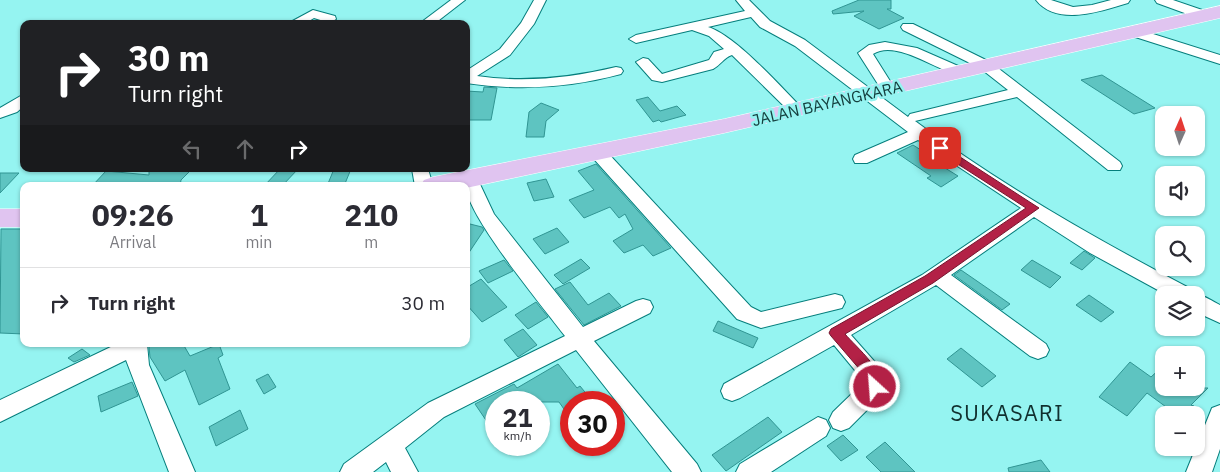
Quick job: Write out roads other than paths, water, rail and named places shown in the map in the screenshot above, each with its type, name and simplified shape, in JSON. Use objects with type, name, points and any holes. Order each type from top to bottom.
[{"type":"highway","name":"JALAN BAYANGKARA","points":[[457,182],[599,154],[1213,14]]},
{"type":"highway","points":[[0,218],[20,218]]},
{"type":"street","points":[[431,20],[459,0]]},
{"type":"street","points":[[470,75],[505,52],[527,24],[540,0]]},
{"type":"street","points":[[742,0],[765,24],[800,43],[878,91],[918,125],[1034,208],[1097,248],[1167,286]]},
{"type":"street","points":[[1042,0],[1056,9],[1072,12],[1117,1]]},
{"type":"street","points":[[1161,0],[1213,14]]},
{"type":"street","points":[[636,39],[753,13]]},
{"type":"street","points":[[301,20],[313,14],[330,19]]},
{"type":"street","points":[[694,27],[714,33],[796,110]]},
{"type":"street","points":[[908,27],[985,65],[1114,166]]},
{"type":"street","points":[[1134,32],[1220,60]]},
{"type":"street","points":[[878,91],[865,53],[884,45],[900,48],[960,72]]},
{"type":"street","points":[[643,62],[657,77],[666,78],[714,64],[719,55],[734,50]]},
{"type":"street","points":[[470,78],[560,84],[616,71]]},
{"type":"street","points":[[861,159],[918,125],[1019,92]]},
{"type":"street","points":[[0,113],[12,109],[20,102]]},
{"type":"street","points":[[599,154],[744,313],[761,320],[835,302]]},
{"type":"street","points":[[470,182],[486,217],[579,338],[688,472]]},
{"type":"street","points":[[732,391],[871,314],[936,275],[1034,208]]},
{"type":"street","points":[[936,275],[1038,350]]},
{"type":"street","points":[[353,472],[436,410],[643,307]]},
{"type":"street","points":[[1205,307],[1220,316]]},
{"type":"street","points":[[836,333],[874,377],[876,383],[875,387],[840,420]]},
{"type":"street","points":[[0,411],[129,347]]},
{"type":"street","points":[[135,347],[138,365],[182,472]]},
{"type":"street","points":[[1199,472],[1220,416]]},
{"type":"street","points":[[749,472],[818,428]]},
{"type":"street","points":[[389,444],[405,472]]},
{"type":"district","name":"SUKASARI","points":[[1007,412]]}]
